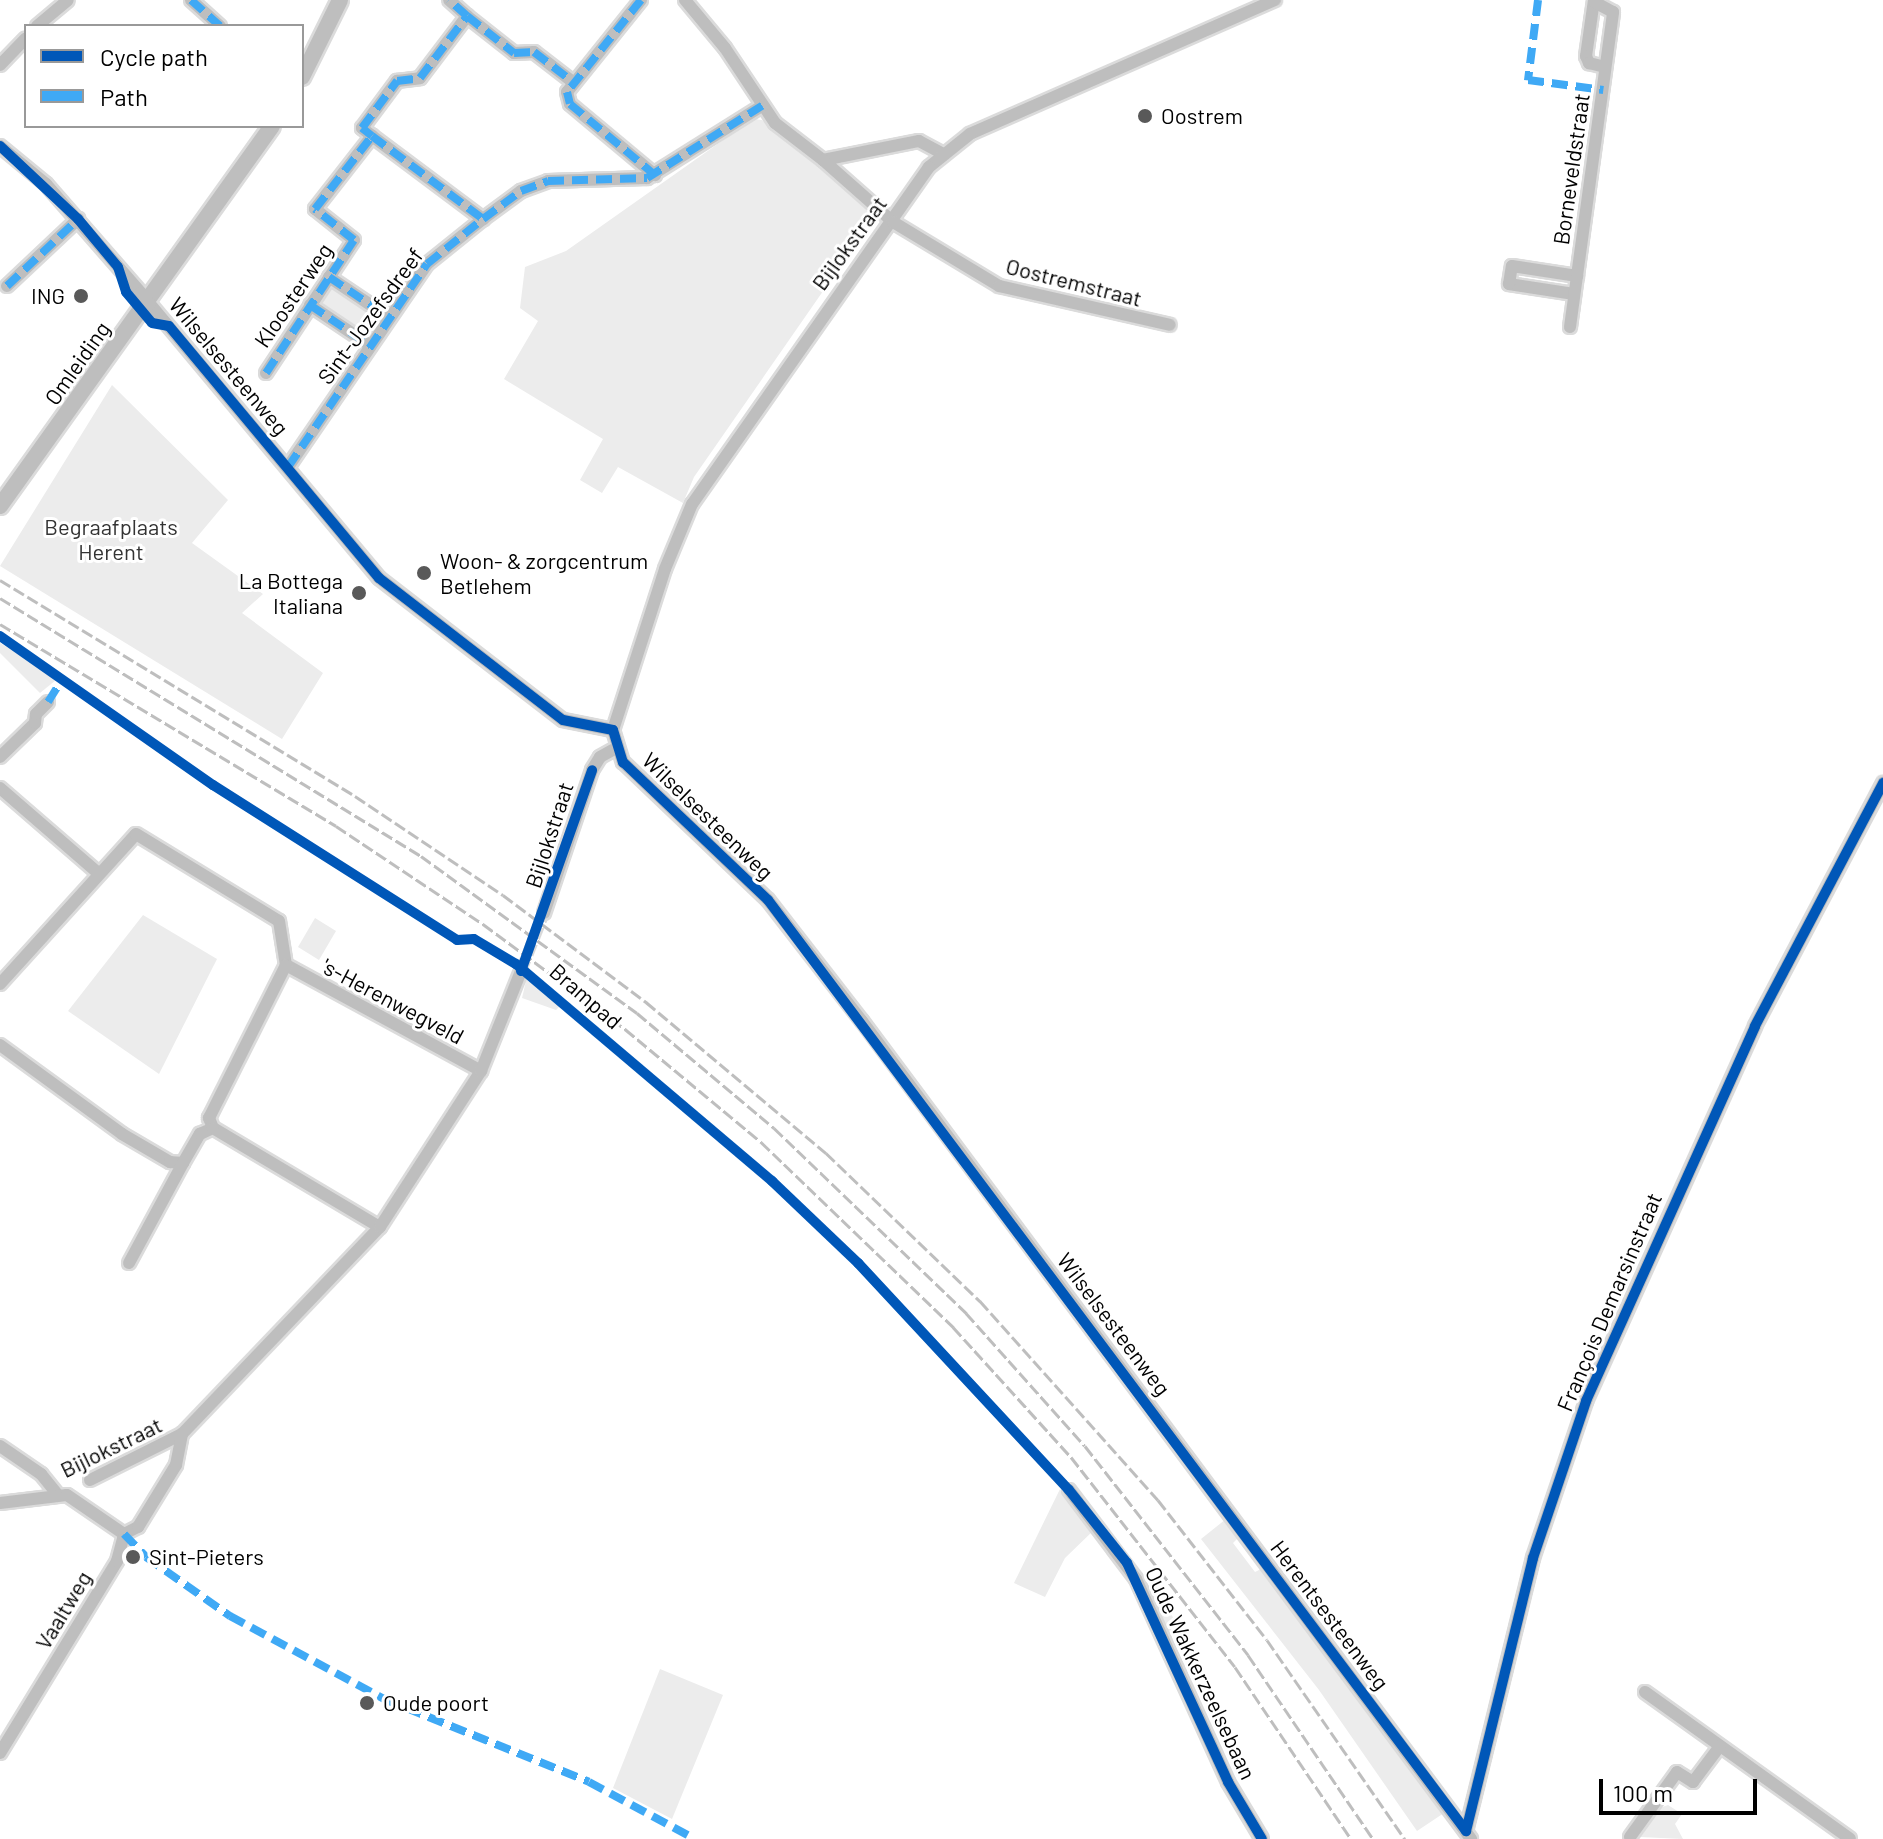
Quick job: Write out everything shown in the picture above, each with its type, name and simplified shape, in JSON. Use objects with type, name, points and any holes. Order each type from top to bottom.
[{"type":"main road","points":[[304,56],[330,0]]},
{"type":"main road","points":[[304,73],[340,0]]},
{"type":"main road","name":"Omleiding","points":[[0,494],[263,128]]},
{"type":"main road","name":"Omleiding","points":[[0,506],[271,128]]},
{"type":"street","points":[[39,24],[68,0]]},
{"type":"street","points":[[191,0],[218,24]]},
{"type":"street","points":[[449,0],[514,53],[534,52],[573,82]]},
{"type":"street","points":[[641,0],[567,92],[570,104],[655,175]]},
{"type":"street","name":"Oostremstraat","points":[[685,0],[725,48],[762,106],[890,220],[999,286],[1170,325]]},
{"type":"street","name":"Bijlokstraat","points":[[613,730],[654,601],[692,504],[890,220],[942,153],[998,120],[1275,0]]},
{"type":"street","name":"Borneveldstraat","points":[[1570,327],[1613,12],[1594,1],[1586,56],[1589,63],[1605,67]]},
{"type":"street","name":"Kloosterweg","points":[[266,373],[354,240],[315,209],[372,136],[362,128],[397,81],[420,78],[467,16]]},
{"type":"street","points":[[0,65],[24,40]]},
{"type":"street","name":"Sint-Jozefsdreef","points":[[288,467],[427,264],[483,219],[521,191],[548,181],[655,175],[762,106]]},
{"type":"street","points":[[372,136],[483,219]]},
{"type":"street","points":[[823,160],[919,141],[942,153]]},
{"type":"street","name":"Wilselsesteenweg","points":[[0,146],[78,219],[288,467],[361,559],[404,600],[563,720],[584,728],[613,730],[616,748],[631,770],[768,900],[1156,1414]]},
{"type":"street","points":[[7,286],[78,219]]},
{"type":"street","name":"Borneveldstraat","points":[[1574,294],[1509,284],[1512,266],[1577,276]]},
{"type":"street","points":[[329,277],[390,318]]},
{"type":"street","points":[[310,305],[371,346]]},
{"type":"street","points":[[0,757],[35,723],[36,714],[48,702]]},
{"type":"street","name":"Bijlokstraat","points":[[544,913],[592,770],[600,757],[616,748]]},
{"type":"street","name":"François Demarsinstraat","points":[[1468,1835],[1533,1558],[1586,1401],[1755,1026],[1883,783]]},
{"type":"street","points":[[0,788],[98,873]]},
{"type":"street","points":[[0,984],[136,834],[279,921],[286,965],[209,1118],[213,1128],[380,1227]]},
{"type":"street","name":"'s-Herenwegveld","points":[[286,965],[481,1071]]},
{"type":"street","name":"Bijlokstraat","points":[[90,1480],[182,1434],[380,1227],[481,1071],[521,971]]},
{"type":"street","points":[[0,1045],[122,1134],[170,1162],[183,1163]]},
{"type":"street","points":[[129,1263],[200,1134],[213,1128]]},
{"type":"street","name":"Herentsesteenweg","points":[[1156,1414],[1468,1835]]},
{"type":"street","name":"Bijlokstraat","points":[[159,1492],[176,1465],[182,1434]]},
{"type":"street","points":[[0,1446],[41,1474],[57,1494]]},
{"type":"street","name":"Oude Wakkerzeelsebaan","points":[[1069,1490],[1136,1579],[1228,1782],[1262,1839]]},
{"type":"street","name":"Vaaltweg","points":[[0,1753],[117,1561],[124,1534],[138,1527],[159,1492]]},
{"type":"street","name":"Bijlokstraat","points":[[0,1503],[57,1494],[75,1498],[124,1534]]},
{"type":"street","points":[[1645,1692],[1850,1839]]},
{"type":"street","points":[[1631,1838],[1677,1772],[1693,1782],[1720,1746]]},
{"type":"green space","points":[[753,119],[762,120],[871,208],[871,222],[694,477],[683,503],[618,467],[602,493],[580,480],[603,439],[504,379],[538,321],[520,308],[525,267],[566,251]]},
{"type":"green space","points":[[330,282],[379,316],[366,337],[316,303]]},
{"type":"green space","name":"Begraafplaats Herent","points":[[112,385],[228,500],[192,543],[263,594],[242,613],[323,673],[282,739],[0,566]]},
{"type":"green space","points":[[0,643],[56,680],[40,693],[0,653]]},
{"type":"green space","points":[[143,915],[217,959],[159,1074],[68,1011]]},
{"type":"green space","points":[[315,918],[336,931],[319,960],[298,947]]},
{"type":"green space","points":[[527,977],[561,1005],[556,1010],[522,998]]},
{"type":"green space","points":[[1060,1489],[1094,1530],[1065,1558],[1045,1597],[1014,1583]]},
{"type":"green space","points":[[1226,1519],[1238,1538],[1233,1543],[1255,1572],[1261,1569],[1444,1813],[1417,1831],[1319,1690],[1201,1539]]},
{"type":"green space","points":[[1137,1570],[1182,1629],[1167,1640],[1135,1572]]},
{"type":"green space","points":[[660,1669],[723,1695],[672,1819],[613,1788]]},
{"type":"green space","points":[[1668,1805],[1682,1814],[1675,1824],[1683,1839],[1640,1837],[1654,1810]]},
{"type":"tunnel","points":[[521,971],[544,913]]},
{"type":"railway","points":[[0,580],[355,796],[503,895],[646,1002],[826,1153],[980,1301],[1158,1500],[1267,1640],[1405,1839]]},
{"type":"railway","points":[[0,598],[421,856],[637,1013],[774,1128],[966,1313],[1085,1446],[1248,1655],[1373,1839]]},
{"type":"railway","points":[[0,624],[336,826],[483,924],[625,1029],[761,1142],[953,1327],[1071,1457],[1235,1667],[1351,1839]]},
{"type":"marked path","points":[[191,0],[218,24]]},
{"type":"marked path","points":[[266,373],[354,240],[315,209],[372,136],[362,128],[397,81],[420,78],[467,16],[449,0]]},
{"type":"marked path","points":[[641,0],[567,92],[570,104],[655,175]]},
{"type":"marked path","points":[[1538,0],[1528,80],[1603,90]]},
{"type":"marked path","points":[[467,16],[514,53],[534,52],[573,82]]},
{"type":"marked path","points":[[288,467],[427,264],[483,219],[521,191],[548,181],[647,178],[762,106]]},
{"type":"marked path","points":[[372,136],[483,219]]},
{"type":"marked path","points":[[7,286],[78,219]]},
{"type":"marked path","points":[[329,277],[390,318]]},
{"type":"marked path","points":[[310,305],[371,346]]},
{"type":"marked path","points":[[48,702],[63,678]]},
{"type":"marked path","points":[[124,1534],[146,1557],[230,1616],[384,1699],[589,1782],[695,1839]]},
{"type":"cycle path","points":[[0,146],[78,219],[118,267],[126,292],[152,323],[169,326],[379,578],[563,720],[613,730],[623,762],[768,900],[1466,1831]]},
{"type":"cycle path","name":"Brampad","points":[[0,636],[213,785],[457,940],[474,939],[516,964],[772,1181],[858,1263],[1069,1490],[1127,1563],[1228,1782],[1262,1839]]},
{"type":"cycle path","points":[[521,971],[592,770]]},
{"type":"cycle path","points":[[1466,1831],[1533,1558],[1586,1401],[1755,1026],[1883,783]]},
{"type":"place","name":"Oostrem","points":[[1145,116]]},
{"type":"place","name":"ING","points":[[81,296]]},
{"type":"place","name":"Woon- & zorgcentrum Betlehem","points":[[424,573]]},
{"type":"place","name":"La Bottega Italiana","points":[[359,593]]},
{"type":"place","name":"Sint-Pieters","points":[[133,1557]]},
{"type":"place","name":"Oude poort","points":[[367,1703]]}]
